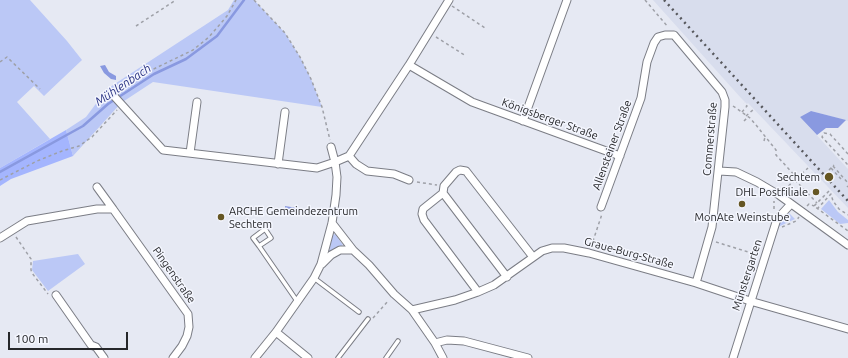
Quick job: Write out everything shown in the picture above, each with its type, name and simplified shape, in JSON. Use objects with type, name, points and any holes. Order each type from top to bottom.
[{"type":"street","points":[[523,121],[567,0]]},
{"type":"street","points":[[113,94],[163,150],[317,168],[349,156],[449,2]]},
{"type":"street","name":"Allensteiner Straße","points":[[601,206],[641,98],[646,62],[654,43],[658,37],[674,35]]},
{"type":"street","name":"Commerstraße","points":[[674,35],[722,92],[725,100],[719,171],[712,227],[696,283]]},
{"type":"street","name":"Königsberger Straße","points":[[409,65],[472,102],[620,156]]},
{"type":"street","points":[[190,153],[197,102]]},
{"type":"street","points":[[278,164],[285,112]]},
{"type":"street","points":[[255,358],[276,332],[314,278],[321,264],[332,224],[336,196],[336,162],[331,147]]},
{"type":"street","points":[[349,156],[356,164],[367,171],[394,174],[409,180]]},
{"type":"street","points":[[478,292],[424,220],[422,214],[423,209],[444,190],[456,172],[460,170],[466,171],[533,257]]},
{"type":"street","points":[[719,171],[736,172],[779,195],[848,245]]},
{"type":"street","name":"Pingenstraße","points":[[97,187],[188,314],[189,326],[187,336],[173,358]]},
{"type":"street","points":[[444,190],[508,277]]},
{"type":"street","name":"Münstergarten","points":[[733,358],[772,232],[777,220],[791,204]]},
{"type":"street","points":[[0,238],[27,221],[97,209],[113,209]]},
{"type":"street","points":[[332,224],[353,250],[369,265],[394,294],[412,310],[435,343],[443,358]]},
{"type":"street","name":"Graue-Burg-Straße","points":[[412,310],[478,292],[508,277],[533,257],[552,248],[564,248],[589,253],[696,283],[750,301],[848,329]]},
{"type":"street","points":[[321,264],[331,255],[340,250],[353,250]]},
{"type":"street","points":[[56,295],[91,345],[96,347],[104,358]]},
{"type":"street","points":[[276,332],[308,358]]},
{"type":"street","points":[[435,343],[447,340],[464,341],[528,358]]},
{"type":"lane","points":[[259,246],[271,238],[265,229],[253,238],[297,301]]},
{"type":"lane","points":[[314,278],[359,312]]},
{"type":"lane","points":[[338,358],[368,320]]},
{"type":"lane","points":[[386,358],[398,341]]},
{"type":"path","points":[[136,26],[176,0]]},
{"type":"path","points":[[113,94],[133,80],[193,50],[209,37],[227,16],[236,0]]},
{"type":"path","points":[[254,0],[285,33],[300,57],[311,79],[322,107],[331,147]]},
{"type":"path","points":[[645,0],[674,35]]},
{"type":"path","points":[[449,2],[485,28]]},
{"type":"path","points":[[429,33],[466,56]]},
{"type":"path","points":[[0,62],[7,57],[40,89]]},
{"type":"path","points":[[725,100],[747,116],[776,150],[776,155],[817,203]]},
{"type":"path","points":[[0,180],[37,161],[79,146],[92,137],[117,111],[121,103]]},
{"type":"path","points":[[742,112],[747,106],[744,103]]},
{"type":"path","points":[[744,121],[754,109]]},
{"type":"path","points":[[848,154],[830,134],[824,133],[822,137],[848,165]]},
{"type":"path","points":[[764,141],[765,137]]},
{"type":"path","points":[[829,170],[833,167]]},
{"type":"path","points":[[833,167],[841,178]]},
{"type":"path","points":[[833,167],[848,183]]},
{"type":"path","points":[[779,195],[808,168]]},
{"type":"path","points":[[409,180],[444,190]]},
{"type":"path","points":[[814,206],[829,191]]},
{"type":"path","points":[[817,208],[831,194],[839,209],[848,215]]},
{"type":"path","points":[[772,232],[796,221],[809,204],[817,208],[848,231]]},
{"type":"path","name":"Allensteiner Straße","points":[[589,253],[602,217],[601,206]]},
{"type":"path","points":[[11,230],[31,259],[32,273],[49,296],[56,295]]},
{"type":"path","points":[[708,240],[764,256]]},
{"type":"path","points":[[373,318],[394,294]]},
{"type":"shaded area","points":[[0,0],[30,0],[82,60],[44,96],[34,86],[17,102],[50,139],[0,168]]},
{"type":"shaded area","points":[[234,0],[254,0],[285,33],[300,57],[311,79],[322,107],[153,82],[121,103],[73,156],[66,130],[86,117],[107,89],[228,10]]},
{"type":"shaded area","points":[[653,0],[848,0],[848,121],[811,111],[800,117],[848,169],[848,208],[748,103],[747,104],[741,98]]},
{"type":"shaded area","points":[[105,65],[109,72],[116,76],[116,80],[111,79],[104,73],[100,66]]},
{"type":"shaded area","points":[[811,111],[846,120],[838,128],[826,128],[817,135],[800,117]]},
{"type":"shaded area","points":[[66,130],[73,156],[11,179],[0,186],[0,168]]},
{"type":"shaded area","points":[[829,200],[838,212],[848,220],[848,223],[840,224],[821,209]]},
{"type":"shaded area","points":[[285,206],[297,208],[297,212],[287,213],[285,211]]},
{"type":"shaded area","points":[[789,213],[795,219],[778,227],[780,222]]},
{"type":"shaded area","points":[[335,234],[343,245],[329,253],[332,235]]},
{"type":"shaded area","points":[[78,254],[85,264],[48,291],[32,270],[33,261]]},
{"type":"waterway","name":"Mühlenbach","points":[[0,172],[83,126],[108,104],[154,74],[186,59],[217,36],[244,0]]},
{"type":"railway","points":[[664,0],[848,201]]},
{"type":"place","name":"Sechtem","points":[[829,177]]},
{"type":"place","name":"DHL Postfiliale","points":[[816,192]]},
{"type":"place","name":"MonAte Weinstube","points":[[742,204]]},
{"type":"place","name":"ARCHE Gemeindezentrum Sechtem","points":[[221,217]]}]
